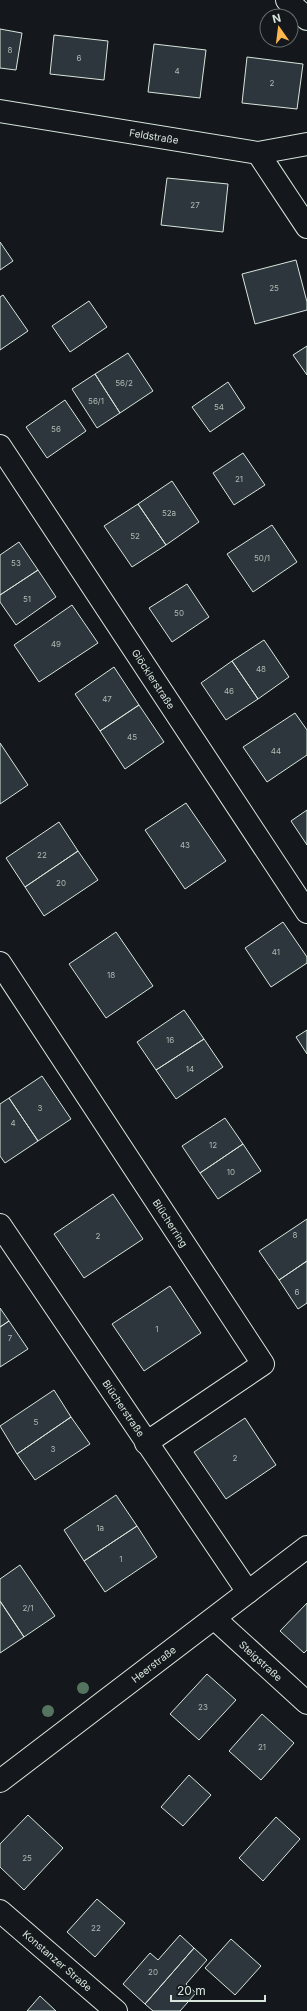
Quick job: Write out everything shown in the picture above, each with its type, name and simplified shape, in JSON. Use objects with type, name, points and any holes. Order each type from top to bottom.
[{"type":"street","points":[[287,0],[307,19]]},
{"type":"street","name":"Feldstraße","points":[[0,111],[258,153],[307,144]]},
{"type":"street","points":[[258,153],[307,227]]},
{"type":"street","name":"Glöcklerstraße","points":[[0,446],[307,912]]},
{"type":"street","name":"Blücherring","points":[[0,963],[263,1364],[146,1443]]},
{"type":"street","name":"Blücherstraße","points":[[0,1225],[248,1592]]},
{"type":"street","name":"Heerstraße","points":[[2,1775],[215,1619],[307,1547]]},
{"type":"street","name":"Steigstraße","points":[[215,1619],[307,1703]]},
{"type":"street","name":"Konstanzer Straße","points":[[0,1911],[116,2011]]},
{"type":"building","points":[[0,29],[22,33],[16,70],[0,68]]},
{"type":"building","points":[[54,35],[108,41],[104,80],[50,74]]},
{"type":"building","points":[[154,44],[206,50],[200,98],[148,92]]},
{"type":"building","points":[[247,57],[303,64],[297,109],[242,103]]},
{"type":"building","points":[[167,178],[228,184],[223,232],[161,225]]},
{"type":"building","points":[[0,242],[13,261],[0,270]]},
{"type":"building","points":[[296,260],[307,302],[307,310],[255,324],[242,274]]},
{"type":"building","points":[[3,295],[28,331],[0,350],[0,297]]},
{"type":"building","points":[[89,301],[107,327],[70,352],[52,326]]},
{"type":"building","points":[[307,346],[307,375],[293,355]]},
{"type":"building","points":[[128,353],[153,391],[120,413],[95,374]]},
{"type":"building","points":[[95,374],[120,413],[97,428],[72,389]]},
{"type":"building","points":[[228,382],[245,408],[210,432],[192,407]]},
{"type":"building","points":[[65,400],[86,431],[47,458],[26,427]]},
{"type":"building","points":[[243,453],[265,485],[234,505],[213,473]]},
{"type":"building","points":[[172,481],[199,522],[166,545],[138,504]]},
{"type":"building","points":[[138,504],[166,545],[132,567],[104,526]]},
{"type":"building","points":[[272,525],[297,562],[253,592],[227,554]]},
{"type":"building","points":[[19,542],[38,570],[0,595],[0,555]]},
{"type":"building","points":[[38,570],[56,597],[16,625],[0,602],[0,595]]},
{"type":"building","points":[[187,584],[209,617],[172,642],[149,608]]},
{"type":"building","points":[[72,605],[98,643],[39,682],[14,645]]},
{"type":"building","points":[[264,640],[289,677],[258,699],[232,661]]},
{"type":"building","points":[[232,661],[258,699],[226,720],[201,683]]},
{"type":"building","points":[[114,667],[139,705],[100,731],[75,694]]},
{"type":"building","points":[[139,705],[164,742],[125,769],[100,731]]},
{"type":"building","points":[[295,713],[307,730],[307,755],[267,782],[243,747]]},
{"type":"building","points":[[0,743],[28,785],[0,804]]},
{"type":"building","points":[[186,803],[226,861],[185,889],[145,830]]},
{"type":"building","points":[[307,810],[307,845],[291,821]]},
{"type":"building","points":[[59,822],[78,851],[25,887],[6,858]]},
{"type":"building","points":[[78,851],[98,880],[44,916],[25,887]]},
{"type":"building","points":[[283,922],[307,957],[307,963],[271,987],[245,948]]},
{"type":"building","points":[[116,932],[153,986],[106,1018],[69,964]]},
{"type":"building","points":[[184,1010],[204,1039],[156,1070],[137,1042]]},
{"type":"building","points":[[307,1030],[307,1054],[296,1037]]},
{"type":"building","points":[[204,1039],[223,1067],[176,1099],[156,1070]]},
{"type":"building","points":[[42,1076],[71,1119],[38,1141],[9,1098]]},
{"type":"building","points":[[9,1098],[38,1141],[5,1163],[0,1156],[0,1104]]},
{"type":"building","points":[[225,1118],[243,1144],[200,1173],[182,1146]]},
{"type":"building","points":[[243,1144],[261,1171],[218,1199],[200,1173]]},
{"type":"building","points":[[113,1194],[143,1239],[84,1278],[54,1234]]},
{"type":"building","points":[[307,1219],[307,1261],[279,1280],[259,1251]]},
{"type":"building","points":[[307,1261],[307,1303],[298,1309],[279,1280]]},
{"type":"building","points":[[170,1286],[201,1333],[144,1371],[112,1324]]},
{"type":"building","points":[[0,1308],[9,1321],[0,1327]]},
{"type":"building","points":[[9,1321],[28,1349],[0,1367],[0,1327]]},
{"type":"building","points":[[54,1390],[71,1417],[17,1454],[0,1426]]},
{"type":"building","points":[[71,1417],[90,1444],[35,1480],[17,1454]]},
{"type":"building","points":[[245,1418],[276,1465],[226,1499],[194,1452]]},
{"type":"building","points":[[116,1495],[137,1526],[84,1561],[64,1530]]},
{"type":"building","points":[[137,1526],[157,1557],[105,1592],[84,1561]]},
{"type":"building","points":[[20,1565],[55,1616],[24,1637],[0,1601],[0,1579]]},
{"type":"building","points":[[0,1601],[24,1637],[0,1653]]},
{"type":"building","points":[[307,1603],[307,1650],[304,1653],[280,1631]]},
{"type":"building","points":[[207,1674],[236,1700],[199,1740],[170,1714]]},
{"type":"building","points":[[262,1714],[294,1743],[261,1780],[229,1751]]},
{"type":"building","points":[[189,1775],[211,1795],[183,1826],[161,1807]]},
{"type":"building","points":[[28,1815],[63,1848],[24,1890],[0,1867],[0,1844]]},
{"type":"building","points":[[276,1817],[300,1839],[263,1881],[239,1858]]},
{"type":"building","points":[[97,1899],[125,1923],[95,1957],[67,1932]]},
{"type":"building","points":[[180,1935],[194,1948],[145,2004],[123,1984],[150,1953],[158,1960]]},
{"type":"building","points":[[231,1939],[261,1966],[235,1995],[205,1968]]},
{"type":"building","points":[[194,1948],[207,1960],[186,1984],[196,1993],[180,2011],[153,2011],[145,2004]]},
{"type":"building","points":[[40,1996],[56,2011],[27,2011]]}]
